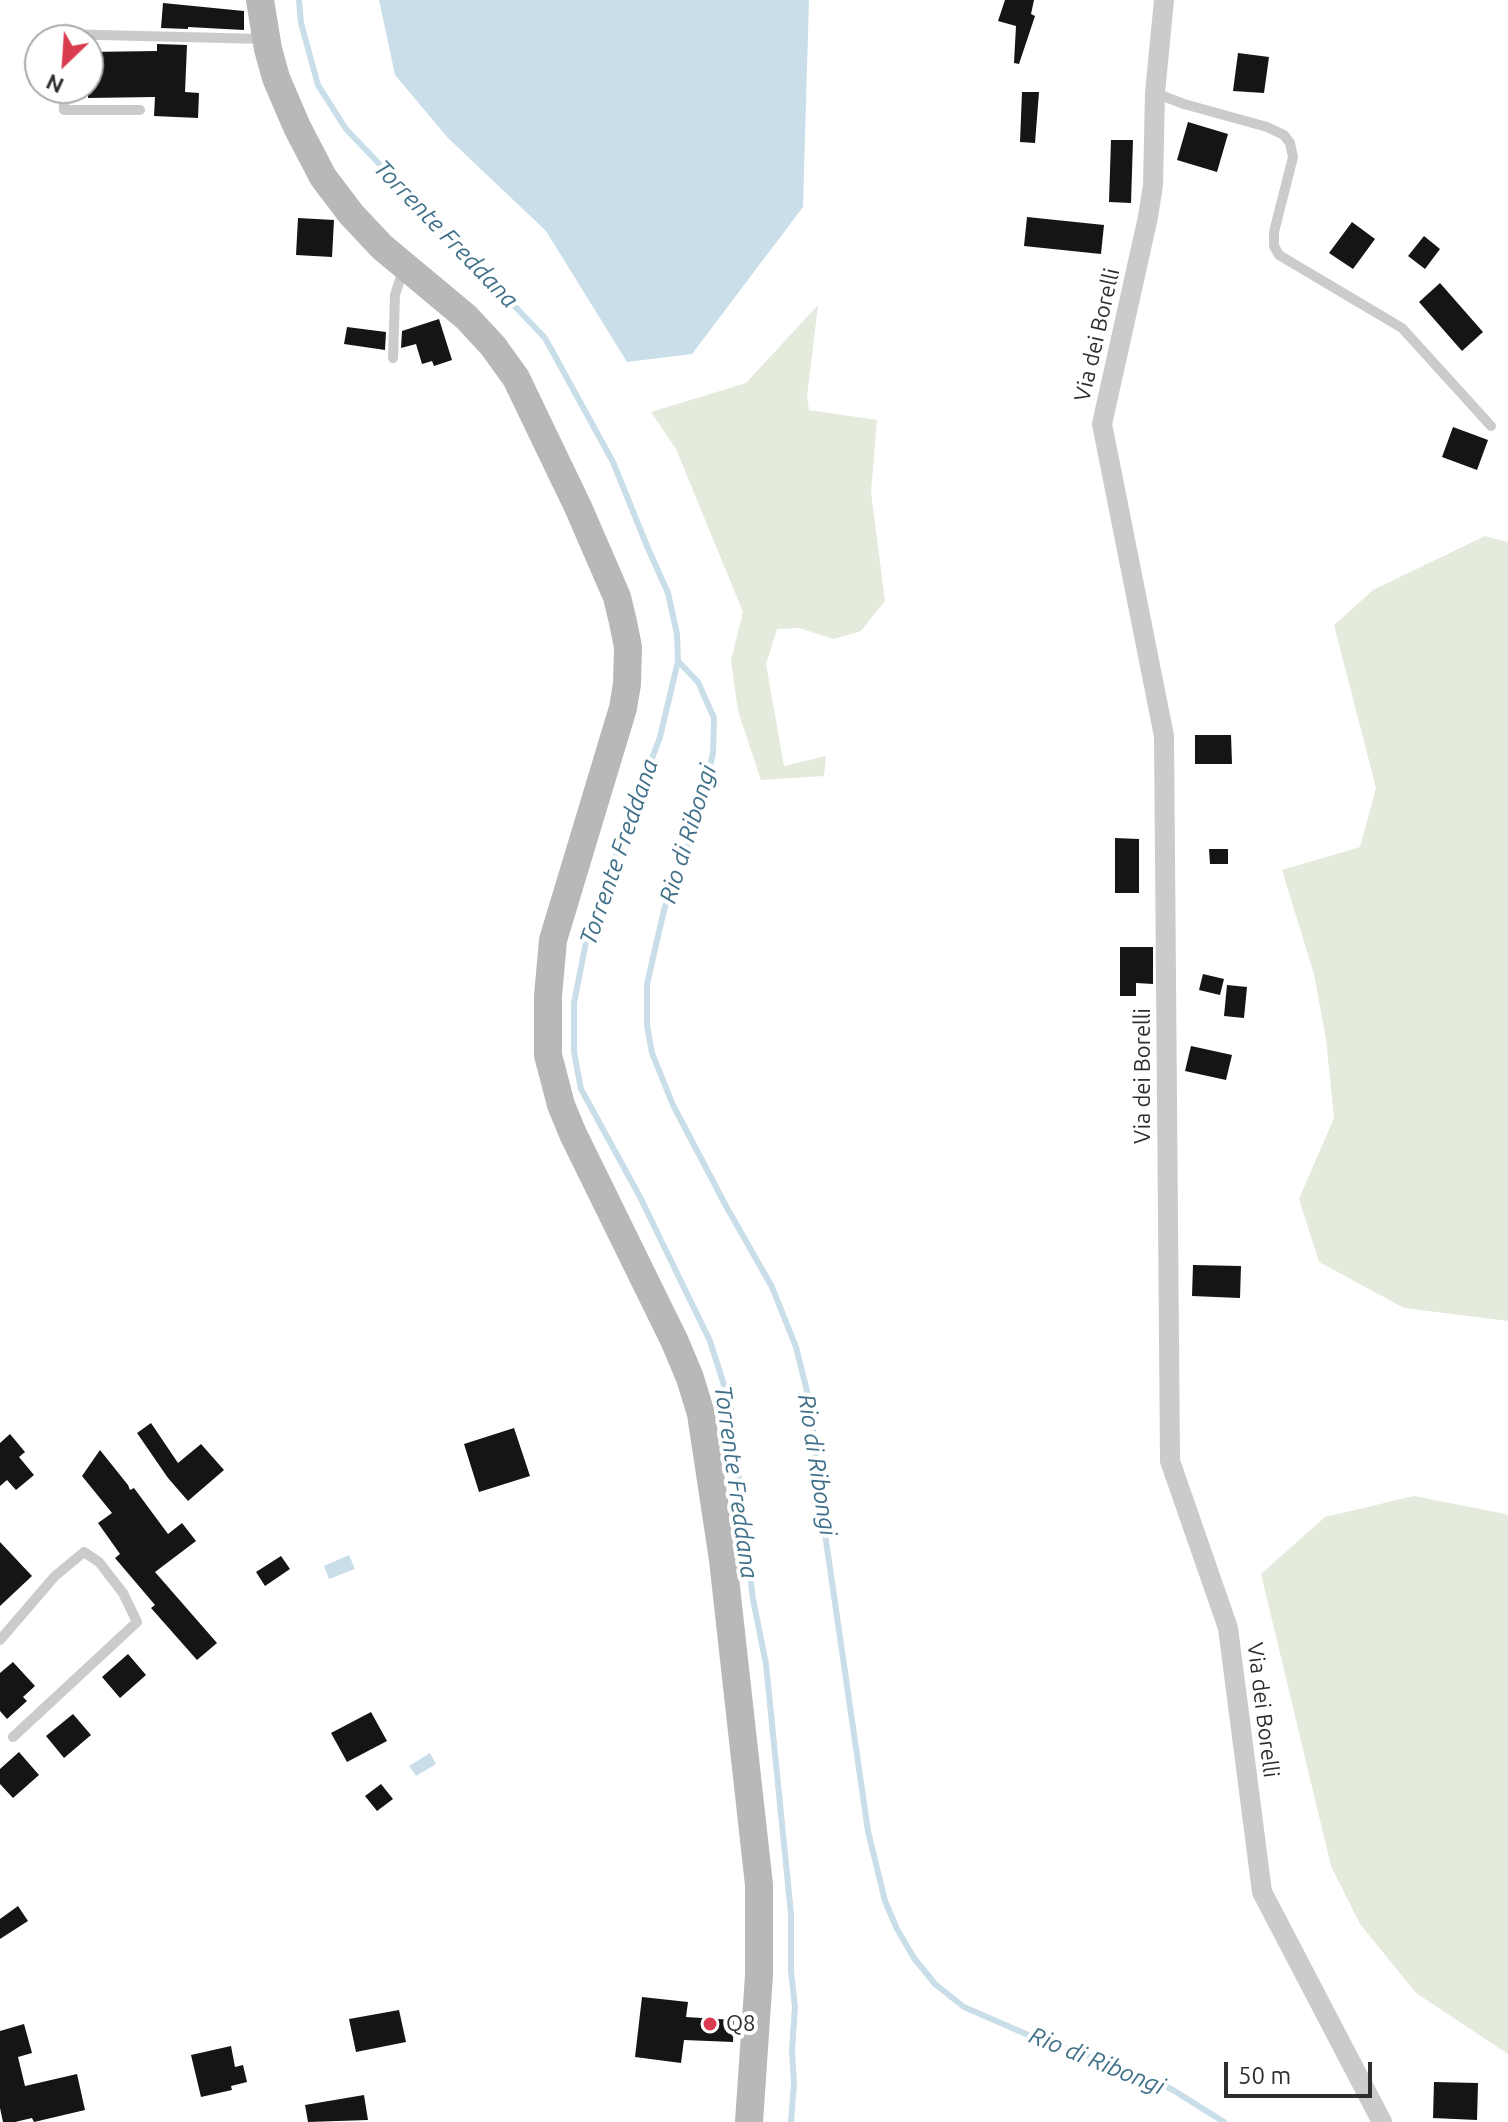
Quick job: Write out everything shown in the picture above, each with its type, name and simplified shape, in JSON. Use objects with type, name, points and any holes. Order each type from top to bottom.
[{"type":"main road","points":[[260,0],[276,78],[323,177],[351,214],[382,247],[466,317],[493,346],[516,378],[617,597],[628,647],[627,684],[621,716],[553,940],[548,1055],[561,1105],[573,1134],[675,1342],[701,1414],[725,1575],[759,1885],[759,1975],[749,2122]]},
{"type":"street","name":"Via dei Borelli","points":[[1164,0],[1155,93],[1153,185],[1102,424],[1164,736],[1170,1461],[1228,1628],[1262,1892],[1382,2122]]},
{"type":"lane","points":[[104,35],[266,39]]},
{"type":"lane","points":[[1155,93],[1284,135],[1290,143],[1293,157],[1274,232],[1274,246],[1279,255],[1402,328],[1491,426]]},
{"type":"lane","points":[[64,104],[64,110],[140,110]]},
{"type":"lane","points":[[393,358],[395,295],[404,265]]},
{"type":"lane","points":[[0,1640],[55,1576],[84,1552],[99,1562],[123,1593],[137,1622],[13,1737]]},
{"type":"shaded area","points":[[818,305],[807,397],[809,410],[877,420],[871,492],[885,601],[861,631],[834,639],[799,628],[777,629],[766,664],[784,766],[826,756],[824,776],[761,780],[738,711],[731,660],[743,612],[676,449],[651,412],[746,383]]},
{"type":"shaded area","points":[[1485,536],[1508,542],[1508,1321],[1404,1308],[1319,1262],[1299,1199],[1334,1118],[1326,1039],[1314,974],[1282,870],[1360,847],[1376,788],[1334,625],[1373,590]]},
{"type":"shaded area","points":[[1414,1496],[1508,1516],[1508,2054],[1416,1993],[1360,1924],[1331,1866],[1261,1574],[1325,1517]]},
{"type":"water","points":[[379,0],[809,0],[803,207],[692,354],[627,362],[546,231],[448,138],[395,75]]},
{"type":"water","points":[[349,1555],[355,1569],[329,1579],[324,1566]]},
{"type":"water","points":[[430,1753],[436,1764],[416,1776],[409,1766]]},
{"type":"building","points":[[1005,0],[1034,0],[1031,14],[1035,16],[1019,64],[1014,63],[1016,26],[998,21]]},
{"type":"building","points":[[163,3],[244,11],[244,30],[161,28]]},
{"type":"building","points":[[157,44],[187,45],[185,92],[199,93],[198,118],[154,116],[155,97],[104,98],[104,52],[157,51]]},
{"type":"building","points":[[1238,53],[1269,57],[1264,93],[1233,91]]},
{"type":"building","points":[[1022,92],[1039,92],[1035,143],[1020,142]]},
{"type":"building","points":[[1188,122],[1228,134],[1217,172],[1177,160]]},
{"type":"building","points":[[1111,140],[1133,140],[1131,203],[1109,202]]},
{"type":"building","points":[[1027,217],[1104,225],[1101,254],[1024,246]]},
{"type":"building","points":[[298,218],[334,220],[332,257],[296,255]]},
{"type":"building","points":[[1352,222],[1375,239],[1353,269],[1329,253]]},
{"type":"building","points":[[1424,236],[1440,249],[1425,269],[1408,256]]},
{"type":"building","points":[[1440,283],[1483,332],[1462,351],[1419,302]]},
{"type":"building","points":[[439,319],[452,360],[434,366],[432,361],[422,364],[416,344],[401,348],[402,331]]},
{"type":"building","points":[[347,327],[386,332],[385,350],[344,344]]},
{"type":"building","points":[[1453,427],[1488,440],[1477,470],[1442,457]]},
{"type":"building","points":[[1195,735],[1231,735],[1232,764],[1195,764]]},
{"type":"building","points":[[1115,838],[1139,839],[1139,893],[1115,893]]},
{"type":"building","points":[[1209,849],[1228,849],[1228,864],[1210,864]]},
{"type":"building","points":[[1120,947],[1153,947],[1153,984],[1136,983],[1136,996],[1120,996]]},
{"type":"building","points":[[1203,974],[1224,979],[1220,995],[1199,990]]},
{"type":"building","points":[[1227,985],[1247,987],[1244,1018],[1224,1016]]},
{"type":"building","points":[[1191,1046],[1232,1055],[1226,1080],[1185,1071]]},
{"type":"building","points":[[1193,1265],[1241,1266],[1240,1298],[1192,1296]]},
{"type":"building","points":[[151,1423],[178,1463],[201,1444],[224,1470],[188,1501],[137,1433]]},
{"type":"building","points":[[514,1428],[530,1476],[479,1492],[464,1444]]},
{"type":"building","points":[[10,1434],[25,1452],[19,1457],[34,1475],[16,1490],[7,1480],[0,1486],[0,1443]]},
{"type":"building","points":[[100,1450],[130,1490],[134,1488],[168,1534],[182,1523],[196,1541],[155,1572],[217,1643],[197,1660],[151,1608],[155,1605],[115,1558],[120,1554],[98,1523],[112,1513],[82,1476]]},
{"type":"building","points":[[0,1542],[32,1576],[0,1606]]},
{"type":"building","points":[[281,1556],[290,1569],[265,1586],[256,1572]]},
{"type":"building","points":[[128,1654],[146,1675],[120,1698],[102,1677]]},
{"type":"building","points":[[13,1662],[35,1686],[23,1697],[27,1701],[7,1719],[0,1711],[0,1673]]},
{"type":"building","points":[[371,1712],[387,1741],[347,1762],[331,1733]]},
{"type":"building","points":[[73,1714],[91,1735],[64,1758],[46,1736]]},
{"type":"building","points":[[19,1752],[39,1775],[13,1798],[0,1784],[0,1769]]},
{"type":"building","points":[[381,1784],[393,1799],[377,1811],[365,1796]]},
{"type":"building","points":[[18,1906],[28,1921],[0,1939],[0,1919]]},
{"type":"building","points":[[642,1997],[688,2002],[686,2017],[734,2020],[733,2042],[684,2040],[681,2063],[635,2057]]},
{"type":"building","points":[[399,2010],[406,2042],[356,2052],[349,2019]]},
{"type":"building","points":[[24,2024],[32,2053],[18,2057],[25,2086],[77,2074],[85,2110],[34,2122],[32,2118],[3,2122],[0,2108],[0,2031]]},
{"type":"building","points":[[231,2046],[235,2067],[243,2065],[247,2082],[231,2086],[232,2090],[201,2097],[191,2055]]},
{"type":"building","points":[[1434,2082],[1478,2083],[1477,2120],[1433,2118]]},
{"type":"building","points":[[364,2095],[368,2120],[308,2122],[305,2105]]},
{"type":"waterway","name":"Torrente Freddana","points":[[299,0],[301,23],[318,85],[346,129],[545,338],[613,462],[668,593],[677,634],[678,661],[660,737],[589,927],[574,1003],[574,1052],[581,1089],[640,1197],[710,1341],[730,1404],[753,1599],[766,1664],[791,1914],[791,1971],[795,2007],[791,2122]]},
{"type":"waterway","name":"Rio di Ribongi","points":[[678,661],[698,682],[714,718],[713,753],[697,820],[664,910],[647,984],[647,1025],[652,1053],[673,1105],[772,1287],[796,1347],[810,1403],[821,1506],[868,1831],[885,1901],[914,1958],[935,1984],[964,2007],[1042,2041],[1152,2079],[1224,2122]]},
{"type":"place","name":"Q8","points":[[710,2024]]}]
